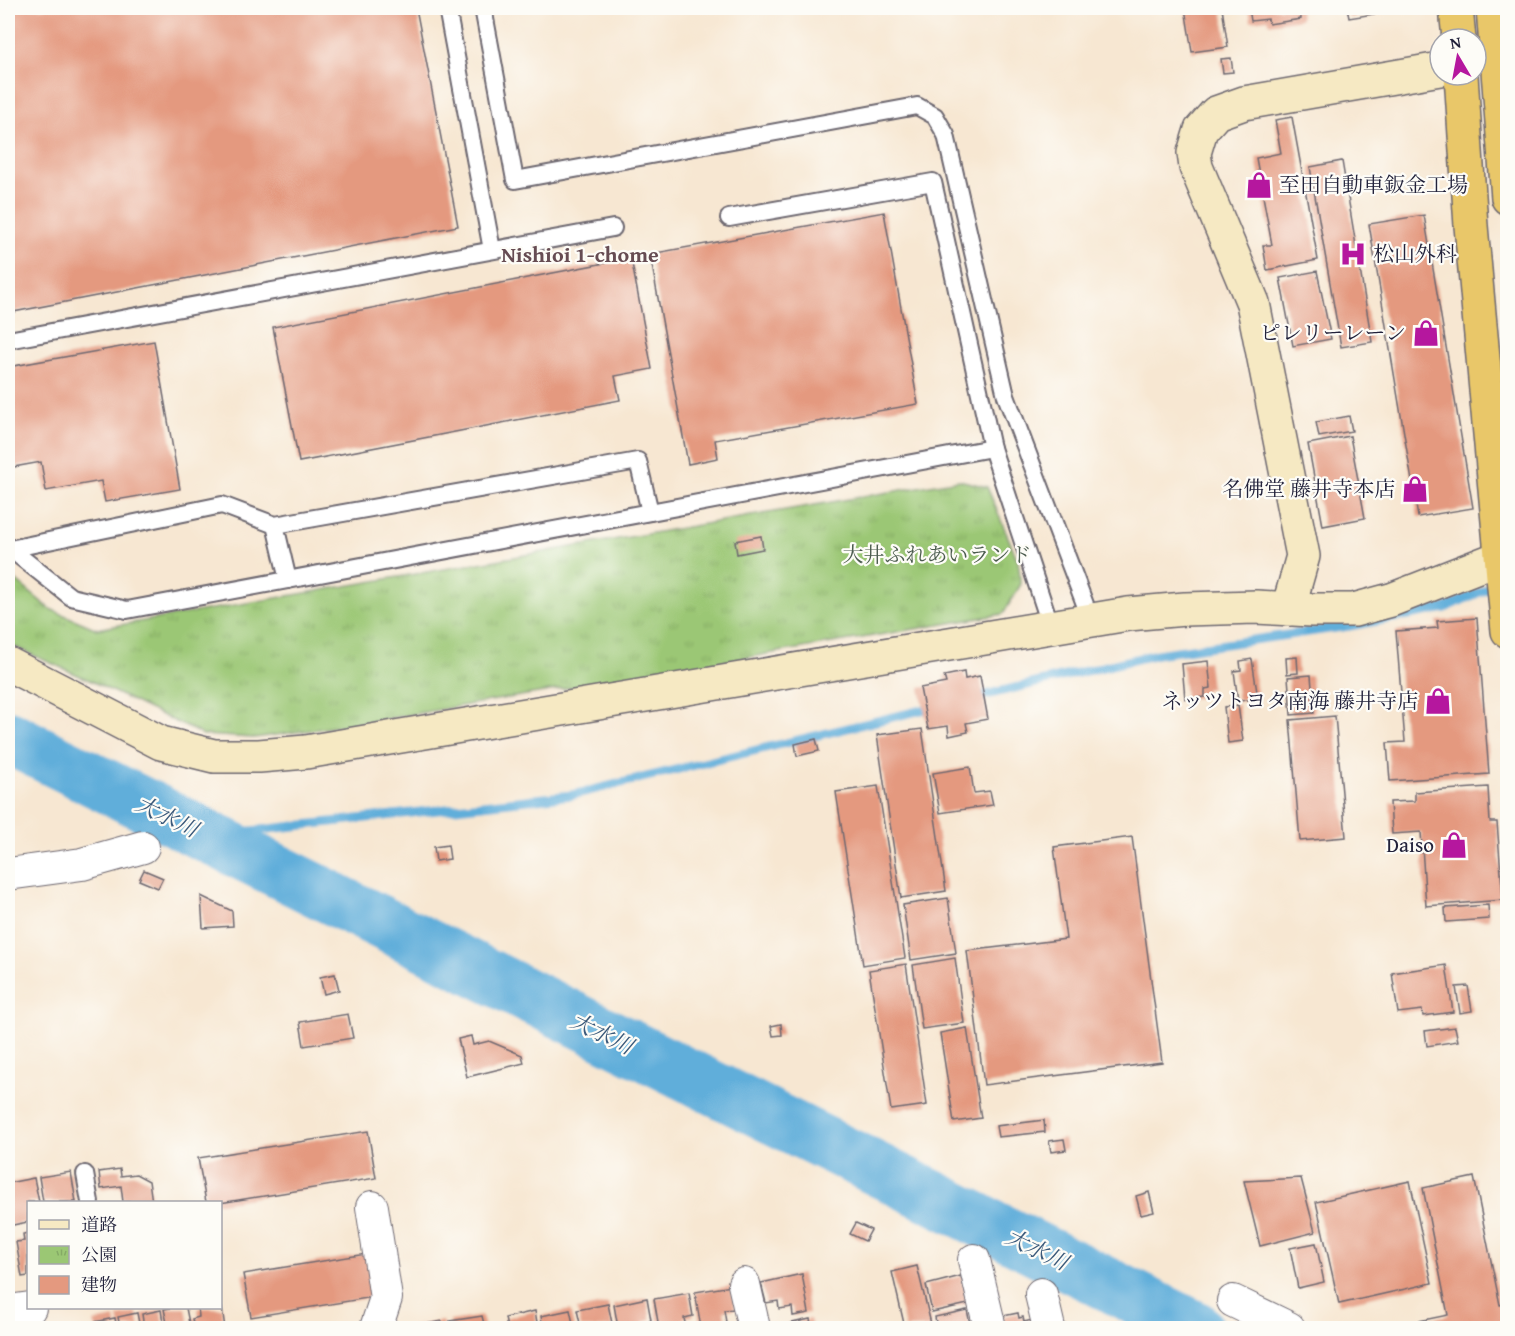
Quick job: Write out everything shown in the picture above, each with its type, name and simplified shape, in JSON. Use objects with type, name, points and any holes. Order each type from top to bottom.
[{"type":"highway","points":[[1456,8],[1458,27]]},
{"type":"highway","points":[[1493,8],[1494,60],[1508,198]]},
{"type":"highway","points":[[1462,87],[1471,226],[1504,554],[1508,631]]},
{"type":"street","points":[[1288,609],[1304,556],[1253,303],[1196,167],[1194,153],[1201,130],[1216,113],[1244,104],[1428,71]]},
{"type":"street","points":[[8,664],[161,743],[214,756],[259,756],[306,752],[1128,614],[1185,609],[1256,607],[1354,610],[1391,600],[1504,554]]},
{"type":"street","points":[[8,874],[82,864],[143,847]]},
{"type":"street","points":[[372,1207],[386,1298],[377,1325],[378,1329]]},
{"type":"street","points":[[974,1260],[990,1329]]},
{"type":"street","points":[[744,1284],[754,1329]]},
{"type":"street","points":[[1041,1294],[1050,1329]]},
{"type":"street","points":[[1233,1301],[1289,1329]]},
{"type":"lane","points":[[447,8],[492,250]]},
{"type":"lane","points":[[483,8],[515,180],[917,106],[935,116],[946,135],[1006,396],[1091,620]]},
{"type":"lane","points":[[729,218],[933,182],[992,448],[1051,627]]},
{"type":"lane","points":[[8,340],[613,228]]},
{"type":"lane","points":[[9,548],[71,597],[127,610],[992,448]]},
{"type":"lane","points":[[9,548],[222,505],[275,525],[638,461],[650,512]]},
{"type":"lane","points":[[275,525],[288,580]]},
{"type":"lane","points":[[85,1174],[90,1201]]},
{"type":"green space","name":"大井ふれあいランド","points":[[959,480],[987,487],[1018,561],[1021,584],[1003,614],[355,724],[254,738],[203,735],[8,644],[8,574],[50,609],[97,629]]},
{"type":"building","points":[[8,8],[416,8],[458,226],[8,313]]},
{"type":"building","points":[[1185,8],[1222,8],[1228,47],[1192,52]]},
{"type":"building","points":[[1249,8],[1300,8],[1301,19],[1269,24],[1268,19],[1251,21]]},
{"type":"building","points":[[1347,8],[1398,8],[1399,10],[1349,18]]},
{"type":"building","points":[[1231,58],[1233,72],[1223,73],[1221,59]]},
{"type":"building","points":[[1292,117],[1318,260],[1267,270],[1263,245],[1272,245],[1256,158],[1281,153],[1275,120]]},
{"type":"building","points":[[1342,161],[1372,342],[1341,347],[1310,167]]},
{"type":"building","points":[[884,212],[918,404],[715,440],[718,458],[688,464],[650,254]]},
{"type":"building","points":[[1424,215],[1473,508],[1418,517],[1369,224]]},
{"type":"building","points":[[631,258],[652,369],[615,376],[620,400],[299,462],[273,327]]},
{"type":"building","points":[[1317,271],[1331,339],[1293,346],[1280,278]]},
{"type":"building","points":[[154,341],[180,489],[105,502],[101,481],[46,491],[41,462],[8,468],[8,367]]},
{"type":"building","points":[[1349,416],[1352,431],[1319,437],[1316,422]]},
{"type":"building","points":[[1350,436],[1365,518],[1323,526],[1308,444]]},
{"type":"building","points":[[761,536],[763,549],[737,554],[735,541]]},
{"type":"building","points":[[1477,618],[1489,774],[1390,781],[1387,743],[1405,742],[1396,631],[1438,628],[1437,621]]},
{"type":"building","points":[[1297,657],[1298,673],[1287,674],[1286,658]]},
{"type":"building","points":[[1252,659],[1258,699],[1238,701],[1234,671],[1241,670],[1240,661]]},
{"type":"building","points":[[1208,661],[1211,688],[1205,689],[1205,697],[1185,699],[1182,664]]},
{"type":"building","points":[[964,672],[965,679],[980,676],[988,719],[966,723],[968,732],[949,736],[948,726],[928,729],[920,688],[946,683],[944,676]]},
{"type":"building","points":[[1311,675],[1314,713],[1291,715],[1288,677]]},
{"type":"building","points":[[1238,705],[1243,741],[1228,743],[1224,707]]},
{"type":"building","points":[[1335,716],[1346,837],[1300,841],[1290,720]]},
{"type":"building","points":[[922,729],[946,891],[901,898],[877,735]]},
{"type":"building","points":[[816,739],[819,751],[797,756],[795,744]]},
{"type":"building","points":[[970,767],[974,793],[990,791],[993,805],[940,813],[933,773]]},
{"type":"building","points":[[878,786],[905,958],[863,965],[836,792]]},
{"type":"building","points":[[1488,787],[1490,822],[1497,822],[1503,900],[1426,906],[1421,832],[1392,834],[1390,802],[1415,801],[1415,792]]},
{"type":"building","points":[[1132,837],[1162,1062],[984,1085],[967,951],[1066,939],[1054,847]]},
{"type":"building","points":[[448,845],[450,859],[436,861],[434,847]]},
{"type":"building","points":[[144,870],[163,878],[158,888],[139,880]]},
{"type":"building","points":[[201,896],[232,911],[233,926],[203,928]]},
{"type":"building","points":[[948,898],[956,953],[911,960],[903,905]]},
{"type":"building","points":[[1488,905],[1489,919],[1446,922],[1445,908]]},
{"type":"building","points":[[955,958],[964,1023],[922,1029],[913,965]]},
{"type":"building","points":[[906,964],[927,1105],[891,1110],[869,970]]},
{"type":"building","points":[[1446,965],[1453,1012],[1423,1016],[1422,1010],[1398,1013],[1392,973]]},
{"type":"building","points":[[335,974],[339,990],[324,994],[320,977]]},
{"type":"building","points":[[1468,986],[1472,1011],[1460,1013],[1456,987]]},
{"type":"building","points":[[348,1014],[353,1038],[304,1046],[300,1022]]},
{"type":"building","points":[[781,1024],[782,1035],[773,1036],[771,1026]]},
{"type":"building","points":[[1455,1027],[1458,1041],[1427,1046],[1425,1031]]},
{"type":"building","points":[[967,1028],[981,1118],[954,1122],[940,1033]]},
{"type":"building","points":[[471,1036],[473,1045],[489,1041],[522,1055],[524,1063],[467,1077],[458,1039]]},
{"type":"building","points":[[1044,1120],[1045,1132],[998,1137],[996,1126]]},
{"type":"building","points":[[368,1131],[376,1178],[222,1203],[206,1201],[198,1158]]},
{"type":"building","points":[[1064,1139],[1066,1150],[1051,1152],[1049,1141]]},
{"type":"building","points":[[120,1169],[121,1176],[136,1174],[149,1181],[152,1201],[123,1201],[121,1186],[101,1189],[99,1172]]},
{"type":"building","points":[[71,1172],[76,1201],[43,1201],[39,1177]]},
{"type":"building","points":[[1474,1177],[1500,1305],[1508,1304],[1508,1328],[1385,1328],[1448,1315],[1423,1188]]},
{"type":"building","points":[[34,1178],[39,1201],[27,1201],[27,1222],[8,1226],[8,1195],[10,1194],[8,1183]]},
{"type":"building","points":[[1301,1178],[1315,1232],[1260,1246],[1244,1181]]},
{"type":"building","points":[[1410,1181],[1432,1283],[1339,1304],[1316,1202]]},
{"type":"building","points":[[1149,1192],[1154,1212],[1141,1215],[1136,1196]]},
{"type":"building","points":[[856,1223],[871,1230],[865,1241],[850,1234]]},
{"type":"building","points":[[27,1233],[27,1276],[22,1277],[16,1242],[24,1241],[23,1234]]},
{"type":"building","points":[[1316,1243],[1324,1282],[1298,1288],[1290,1248]]},
{"type":"building","points":[[366,1254],[374,1297],[251,1317],[243,1274]]},
{"type":"building","points":[[917,1266],[932,1328],[905,1328],[892,1272]]},
{"type":"building","points":[[802,1274],[809,1313],[793,1316],[792,1307],[779,1309],[778,1301],[766,1303],[761,1283]]},
{"type":"building","points":[[961,1276],[968,1304],[932,1312],[926,1285]]},
{"type":"building","points":[[731,1286],[735,1309],[724,1310],[727,1328],[701,1328],[695,1292]]},
{"type":"building","points":[[689,1293],[693,1316],[684,1318],[686,1328],[659,1328],[654,1299]]},
{"type":"building","points":[[647,1298],[651,1320],[643,1322],[645,1328],[618,1328],[614,1305]]},
{"type":"building","points":[[608,1304],[613,1328],[581,1328],[577,1310]]},
{"type":"building","points":[[222,1308],[225,1328],[194,1328],[192,1319],[199,1317],[198,1309]]},
{"type":"building","points":[[164,1309],[186,1309],[190,1328],[168,1328]]},
{"type":"building","points":[[161,1310],[164,1328],[144,1328],[142,1314]]},
{"type":"building","points":[[570,1310],[574,1328],[543,1328],[541,1316]]},
{"type":"building","points":[[967,1310],[971,1328],[937,1328],[935,1317]]},
{"type":"building","points":[[535,1311],[538,1328],[507,1328],[505,1318]]},
{"type":"building","points":[[137,1313],[140,1328],[120,1328],[118,1317]]},
{"type":"building","points":[[1018,1313],[1019,1318],[1023,1317],[1024,1322],[1032,1320],[1039,1328],[1006,1328],[1003,1316]]},
{"type":"building","points":[[482,1316],[485,1328],[451,1328],[450,1321]]},
{"type":"building","points":[[115,1318],[117,1328],[96,1328],[94,1322]]},
{"type":"building","points":[[810,1319],[812,1328],[770,1328]]},
{"type":"building","points":[[442,1321],[444,1328],[409,1328],[409,1327]]},
{"type":"waterway","points":[[973,698],[1157,654],[1349,626],[1445,608],[1497,584]]},
{"type":"waterway","points":[[206,836],[572,795],[934,707]]},
{"type":"waterway","name":"大水川","points":[[8,737],[1196,1328]]},
{"type":"place","name":"至田自動車鈑金工場","points":[[1259,185]]},
{"type":"place","name":"松山外科","points":[[1353,254]]},
{"type":"place","name":"ピレリーレーン","points":[[1426,333]]},
{"type":"place","name":"名佛堂 藤井寺本店","points":[[1415,489]]},
{"type":"place","name":"ネッツトヨタ南海 藤井寺店","points":[[1438,701]]},
{"type":"place","name":"Daiso","points":[[1454,845]]},
{"type":"district","name":"Nishioi 1-chome","points":[[580,254]]}]
